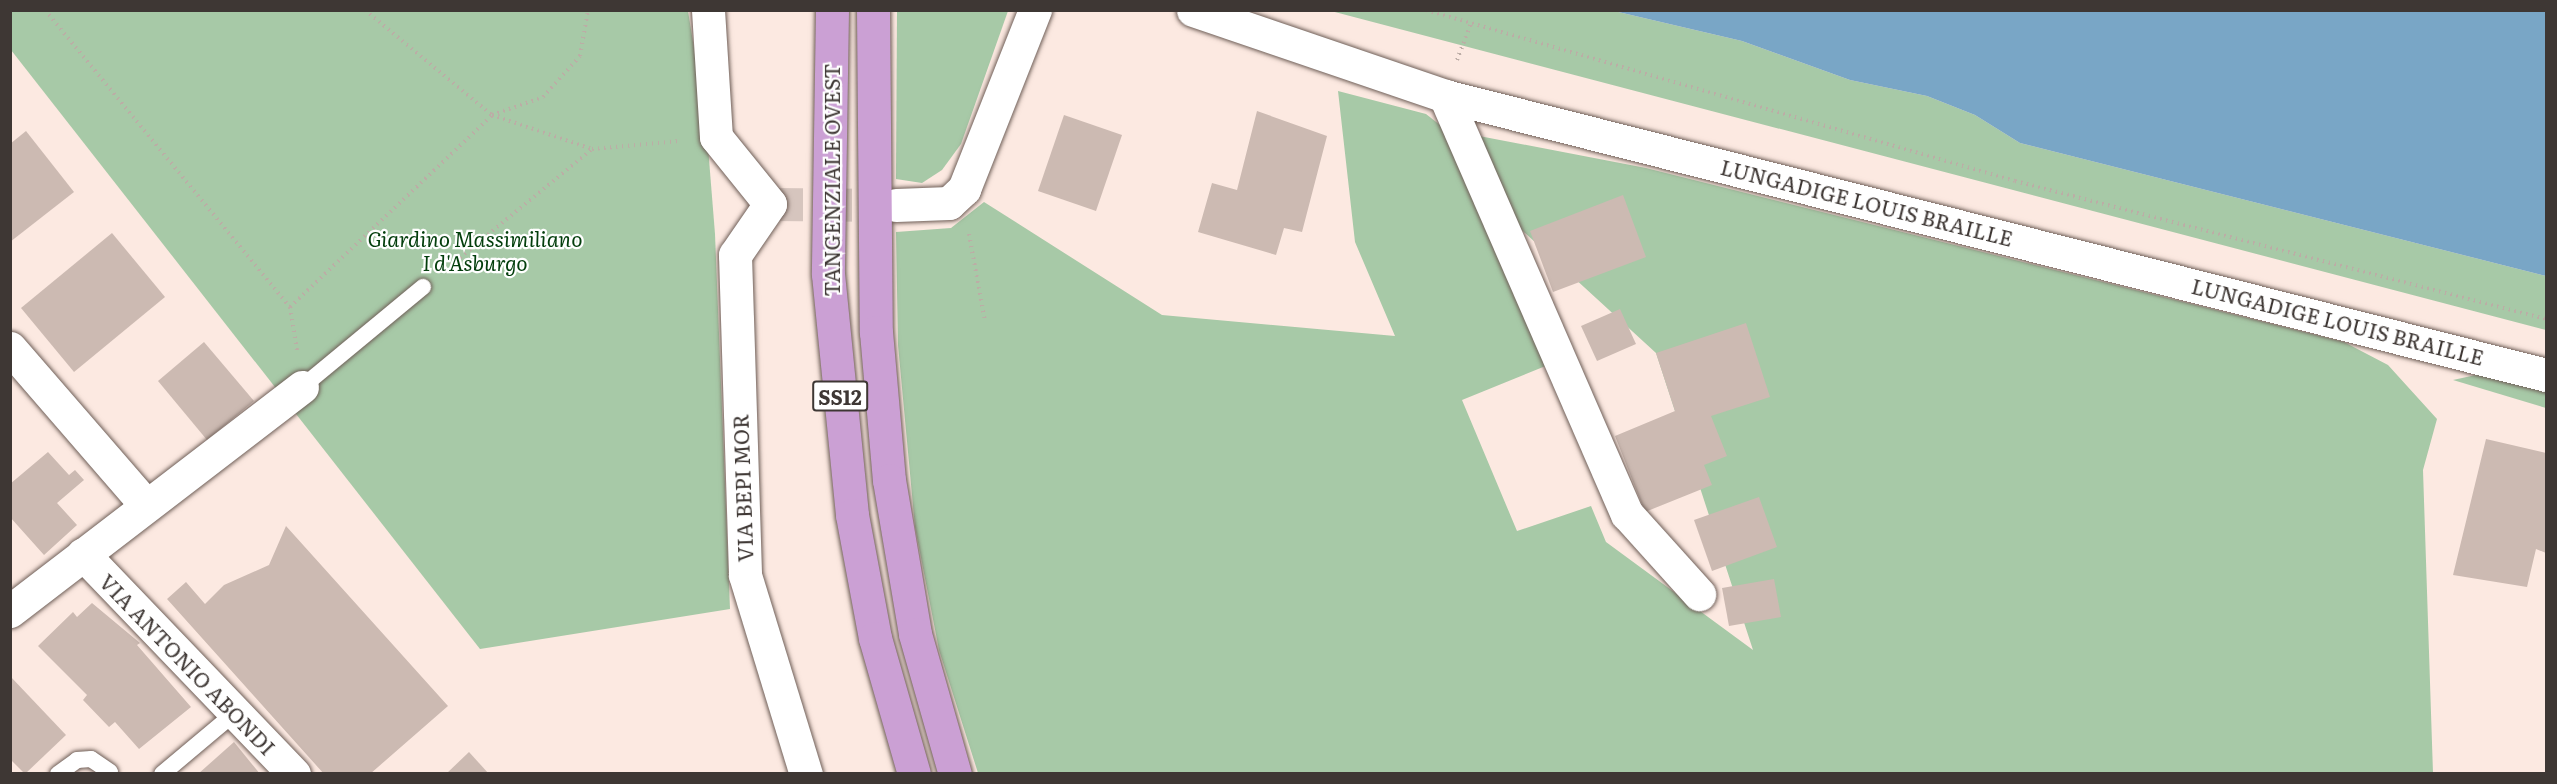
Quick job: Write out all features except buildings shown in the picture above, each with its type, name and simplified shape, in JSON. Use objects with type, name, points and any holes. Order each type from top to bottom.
[{"type":"highway","name":"TANGENZIALE OVEST","points":[[832,10],[828,274],[852,515],[875,638],[914,774]]},
{"type":"highway","name":"TANGENZIALE OVEST","points":[[873,10],[876,332],[889,480],[915,634],[955,774]]},
{"type":"street","points":[[708,10],[716,137]]},
{"type":"street","points":[[896,205],[938,205],[958,197],[1035,10]]},
{"type":"street","name":"LUNGADIGE LOUIS BRAILLE","points":[[1193,10],[1445,96],[2547,375]]},
{"type":"street","points":[[1445,96],[1627,514],[1699,594]]},
{"type":"street","name":"VIA BEPI MOR","points":[[716,137],[770,204],[735,255],[745,575],[806,774]]},
{"type":"street","points":[[10,348],[146,505]]},
{"type":"street","name":"VIA ANTONIO ABONDI","points":[[10,611],[302,387]]},
{"type":"street","name":"VIA ANTONIO ABONDI","points":[[83,554],[294,774]]},
{"type":"lane","points":[[302,387],[423,287]]},
{"type":"lane","points":[[162,774],[236,712]]},
{"type":"lane","points":[[58,774],[77,760],[91,759],[110,772]]},
{"type":"path","points":[[45,10],[290,307],[302,387]]},
{"type":"path","points":[[365,10],[492,115],[592,149],[716,137]]},
{"type":"path","points":[[290,307],[492,115],[551,88],[580,56],[588,10]]},
{"type":"path","points":[[1425,10],[2015,181],[2547,319]]},
{"type":"path","points":[[1456,64],[1471,24]]},
{"type":"path","points":[[423,287],[592,149]]},
{"type":"path","points":[[958,197],[985,321]]},
{"type":"green space","name":"Giardino Massimiliano I d'Asburgo","points":[[11,11],[688,11],[706,122],[715,234],[730,609],[480,649],[11,50]]},
{"type":"green space","points":[[897,11],[1008,11],[961,144],[942,170],[922,183],[896,179]]},
{"type":"green space","points":[[1331,11],[1614,11],[1742,41],[1850,80],[1927,96],[1975,115],[2020,143],[2546,276],[2546,330]]},
{"type":"green space","points":[[1338,91],[1426,114],[1440,125],[1548,365],[1462,400],[1517,531],[1591,506],[1606,542],[1753,650],[1656,353],[1513,222],[1479,136],[1646,168],[2344,342],[2388,365],[2437,419],[2423,470],[2433,773],[978,773],[939,650],[915,527],[898,345],[896,232],[951,228],[984,202],[1162,315],[1395,336],[1355,242]]},
{"type":"green space","points":[[2485,373],[2546,389],[2546,408],[2453,380]]},
{"type":"water","points":[[1614,11],[2546,11],[2546,276],[2020,143],[1975,115],[1927,96],[1850,80],[1742,41]]},
{"type":"tunnel","points":[[770,204],[896,205]]}]
